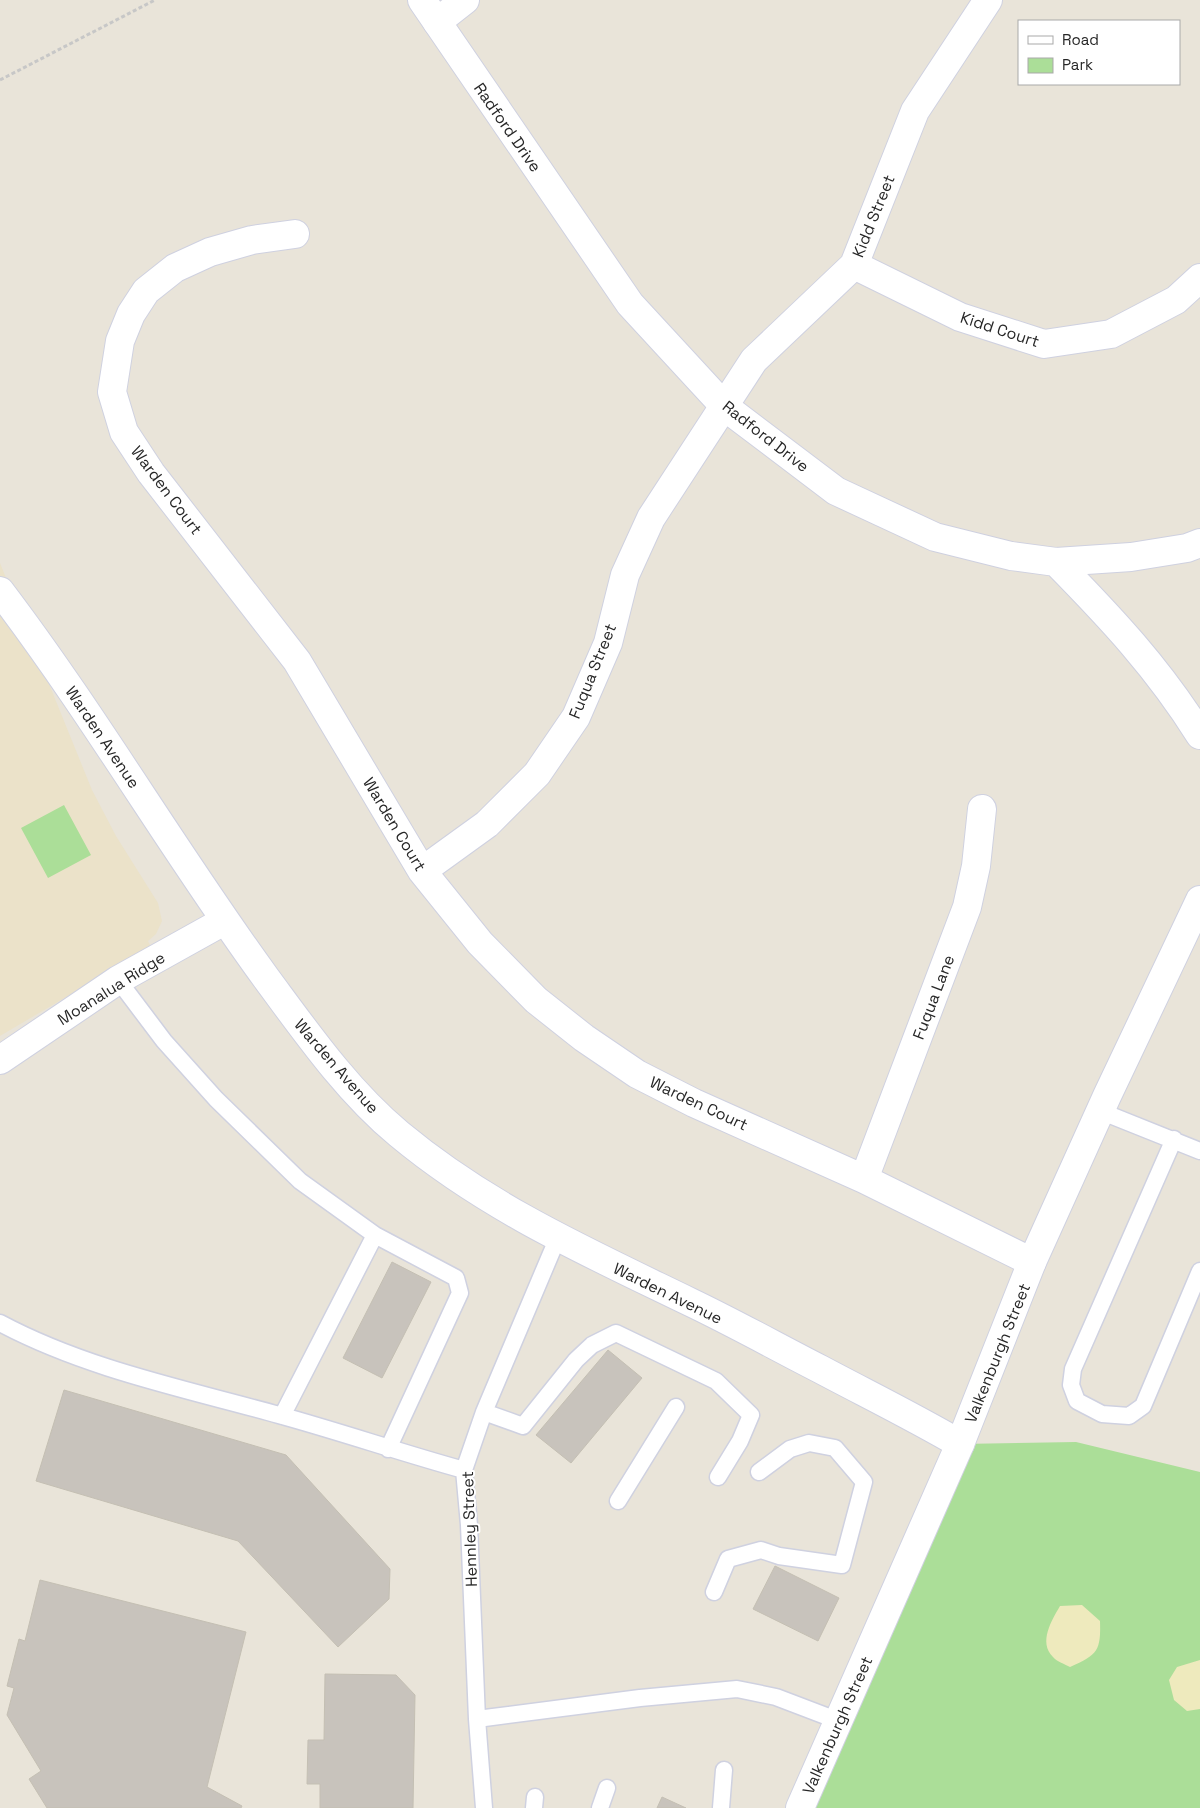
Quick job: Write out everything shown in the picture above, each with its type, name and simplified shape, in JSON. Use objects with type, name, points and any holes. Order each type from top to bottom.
[{"type":"street","points":[[429,11],[465,0]]},
{"type":"street","name":"Kidd Street","points":[[725,407],[754,360],[854,265],[915,111],[988,0]]},
{"type":"street","name":"Radford Drive","points":[[429,11],[630,304],[725,407],[836,491],[935,537],[1011,556],[1056,562],[1131,557],[1187,548],[1200,543]]},
{"type":"street","name":"Warden Court","points":[[295,234],[252,240],[210,252],[175,268],[146,292],[131,314],[120,342],[112,392],[124,432],[151,473],[297,661],[422,871],[480,943],[536,1000],[584,1038],[645,1078],[864,1180],[1032,1262]]},
{"type":"street","name":"Kidd Court","points":[[854,265],[960,316],[1044,344],[1111,334],[1176,300],[1200,278]]},
{"type":"street","name":"Fuqua Street","points":[[422,871],[487,824],[537,774],[576,717],[608,643],[625,575],[651,518],[725,407]]},
{"type":"street","points":[[1056,562],[1116,623],[1174,694],[1200,735]]},
{"type":"street","name":"Warden Avenue","points":[[0,591],[46,651],[224,921],[295,1017],[359,1096],[396,1132],[437,1164],[507,1211],[558,1237],[582,1252],[692,1303],[960,1444]]},
{"type":"street","name":"Fuqua Lane","points":[[864,1180],[967,907],[976,866],[982,809]]},
{"type":"street","name":"Valkenburgh Street","points":[[800,1808],[960,1444],[1032,1262],[1100,1111],[1200,900]]},
{"type":"street","name":"Moanalua Ridge","points":[[0,1060],[118,980],[224,921]]},
{"type":"lane","points":[[118,980],[164,1041],[203,1084],[300,1180],[375,1235],[456,1278],[460,1293],[388,1449]]},
{"type":"lane","points":[[1100,1111],[1200,1151]]},
{"type":"lane","points":[[1174,1139],[1073,1369],[1071,1385],[1077,1401],[1102,1414],[1129,1416],[1143,1406],[1196,1290],[1200,1271]]},
{"type":"lane","points":[[282,1416],[375,1235]]},
{"type":"lane","name":"Hennley Street","points":[[484,1808],[476,1720],[469,1526],[464,1470],[484,1412],[558,1237]]},
{"type":"lane","points":[[0,1323],[24,1335],[95,1362],[464,1470]]},
{"type":"lane","points":[[484,1412],[523,1426],[576,1360],[592,1344],[616,1333],[716,1381],[751,1415],[740,1441],[718,1478]]},
{"type":"lane","points":[[618,1501],[676,1407]]},
{"type":"lane","points":[[714,1592],[728,1559],[761,1550],[779,1556],[842,1565],[864,1482],[835,1448],[809,1443],[790,1449],[759,1472]]},
{"type":"lane","points":[[476,1720],[640,1698],[736,1689],[776,1697],[839,1721]]},
{"type":"lane","points":[[721,1808],[724,1770]]},
{"type":"lane","points":[[600,1808],[607,1788]]},
{"type":"path","points":[[0,80],[155,0]]},
{"type":"shaded area","points":[[0,563],[92,790],[116,836],[158,903],[162,921],[156,934],[148,941],[151,947],[0,1036]]},
{"type":"green space","points":[[64,805],[91,855],[48,878],[21,828]]},
{"type":"green space","points":[[1076,1442],[1200,1472],[1200,1808],[803,1808],[960,1444]]},
{"type":"sand","points":[[1082,1605],[1100,1621],[1100,1639],[1092,1655],[1070,1667],[1059,1662],[1049,1651],[1047,1645],[1048,1631],[1060,1606]]},
{"type":"sand","points":[[1200,1660],[1200,1709],[1187,1711],[1174,1700],[1169,1680],[1177,1667]]},
{"type":"building","points":[[392,1262],[431,1282],[382,1378],[343,1358]]},
{"type":"building","points":[[608,1350],[642,1378],[571,1463],[536,1435]]},
{"type":"building","points":[[64,1390],[286,1455],[390,1569],[389,1599],[338,1647],[238,1541],[36,1481]]},
{"type":"building","points":[[775,1566],[839,1598],[818,1641],[753,1609]]},
{"type":"building","points":[[40,1580],[246,1632],[207,1787],[242,1806],[241,1808],[47,1808],[29,1779],[41,1771],[7,1715],[14,1688],[7,1686],[19,1639],[25,1641]]},
{"type":"building","points":[[325,1674],[396,1675],[415,1695],[413,1808],[320,1808],[320,1784],[307,1784],[308,1740],[324,1740]]},
{"type":"building","points":[[662,1797],[686,1808],[657,1808]]}]
